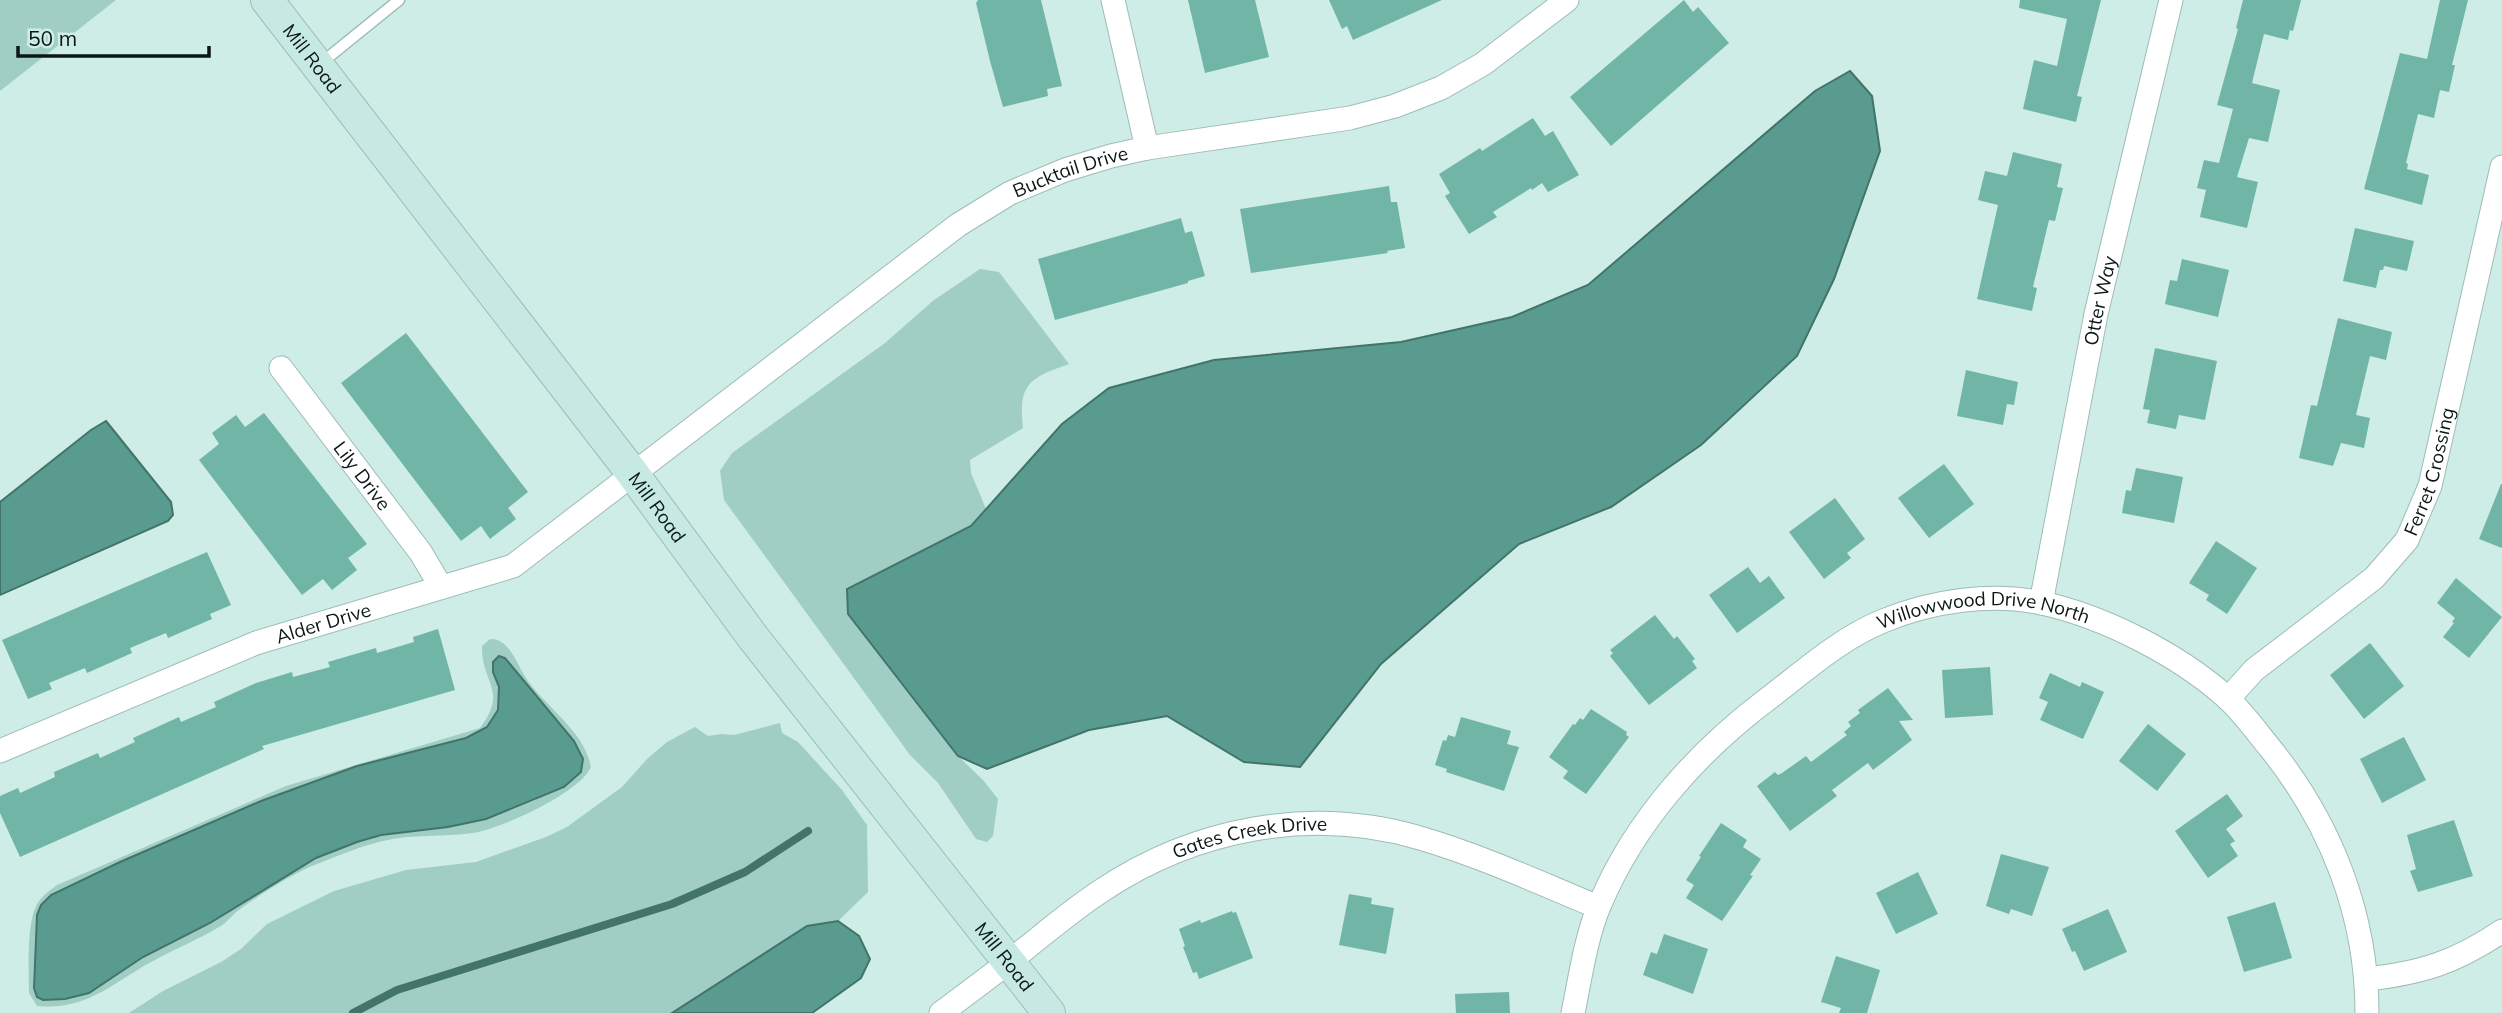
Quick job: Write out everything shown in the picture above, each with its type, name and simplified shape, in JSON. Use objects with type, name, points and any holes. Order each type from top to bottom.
[{"type":"street","name":"Mill Road","points":[[267,0],[633,474],[752,636],[1049,1013]]},
{"type":"street","points":[[1113,0],[1147,148]]},
{"type":"street","name":"Bucktail Drive","points":[[633,474],[958,225],[1010,193],[1065,170],[1147,148],[1350,118],[1395,106],[1441,88],[1483,64],[1567,0]]},
{"type":"street","name":"Otter Way","points":[[2041,603],[2096,314],[2171,0]]},
{"type":"street","name":"Ferret Crossing","points":[[2228,699],[2255,670],[2374,578],[2407,540],[2430,486],[2498,205],[2502,167]]},
{"type":"street","name":"Lily Drive","points":[[281,368],[421,553],[441,587]]},
{"type":"street","name":"Alder Drive","points":[[0,751],[256,643],[513,566],[633,474]]},
{"type":"street","name":"Willowwood Drive North","points":[[1573,1013],[1598,907],[1615,871],[1651,816],[1692,765],[1739,721],[1828,652],[1881,622],[1934,604],[1989,599],[2041,603],[2089,618],[2150,645],[2203,678],[2228,699],[2295,779],[2328,835],[2347,885],[2359,934],[2367,979],[2367,1013]]},
{"type":"street","name":"Gates Creek Drive","points":[[941,1013],[1101,891],[1147,863],[1197,842],[1247,829],[1294,823],[1358,825],[1419,838],[1479,858],[1598,907]]},
{"type":"street","points":[[2367,979],[2404,975],[2444,964],[2482,945],[2502,931]]},
{"type":"lane","points":[[318,66],[399,0]]},
{"type":"shaded area","points":[[0,0],[116,0],[0,91]]},
{"type":"shaded area","points":[[1850,71],[1872,96],[1880,151],[1834,279],[1797,356],[1701,445],[1611,507],[1519,544],[1381,664],[1300,767],[1244,762],[1167,716],[1089,730],[987,769],[958,756],[848,614],[847,589],[971,526],[1062,424],[1109,388],[1214,360],[1401,342],[1512,317],[1588,285],[1815,91]]},
{"type":"shaded area","points":[[980,269],[999,272],[1069,364],[1044,374],[1029,385],[1022,401],[1023,428],[970,460],[971,473],[986,509],[971,526],[847,590],[848,614],[958,756],[998,799],[993,836],[987,842],[976,839],[938,783],[910,755],[724,500],[720,471],[732,453],[885,343],[934,300]]},
{"type":"shaded area","points":[[106,421],[171,502],[173,515],[168,521],[0,595],[0,502]]},
{"type":"shaded area","points":[[490,639],[505,645],[536,692],[565,721],[581,742],[591,767],[572,788],[538,808],[485,830],[383,841],[317,864],[296,873],[264,893],[221,926],[153,961],[98,994],[70,1004],[37,1006],[29,993],[31,923],[37,904],[48,892],[57,885],[286,786],[480,728],[488,715],[493,695],[485,669],[482,646]],"holes":[[[493,662],[536,800],[448,827],[381,835],[357,842],[316,858],[210,923],[143,957],[34,988],[37,915],[51,895],[261,801],[357,766],[466,738],[487,727],[498,710],[499,687],[493,672]]]},
{"type":"shaded area","points":[[499,656],[505,658],[574,741],[583,759],[581,772],[564,787],[486,819],[448,827],[381,835],[316,858],[210,923],[143,957],[89,993],[65,999],[43,1000],[37,997],[34,988],[37,915],[41,905],[51,895],[261,801],[357,766],[466,738],[487,727],[498,710],[499,687],[493,672],[493,662]]},
{"type":"shaded area","points":[[780,723],[782,733],[798,742],[842,790],[867,825],[868,892],[838,921],[807,926],[672,1013],[129,1013],[163,991],[221,962],[241,949],[267,924],[334,891],[406,870],[476,862],[567,827],[622,787],[648,758],[667,742],[695,727],[708,736],[734,735]]},
{"type":"shaded area","points":[[838,921],[859,936],[870,959],[861,978],[812,1013],[672,1013],[807,926]]},
{"type":"building","points":[[978,0],[1041,0],[1062,86],[1047,89],[1048,96],[1003,107],[976,3]]},
{"type":"building","points":[[1188,0],[1255,0],[1269,57],[1205,73]]},
{"type":"building","points":[[1329,0],[1442,0],[1353,40],[1347,26],[1342,29]]},
{"type":"building","points":[[1684,0],[1693,12],[1698,7],[1729,43],[1611,146],[1570,97]]},
{"type":"building","points":[[2020,0],[2101,0],[2077,96],[2082,97],[2076,122],[2023,109],[2034,60],[2057,66],[2067,19],[2019,8]]},
{"type":"building","points":[[2243,0],[2301,0],[2288,40],[2264,34],[2252,83],[2280,90],[2268,142],[2249,138],[2237,177],[2258,182],[2247,228],[2200,217],[2206,190],[2197,188],[2204,160],[2219,163],[2233,109],[2217,105],[2238,29],[2236,28]]},
{"type":"building","points":[[2440,0],[2468,0],[2452,65],[2455,65],[2449,92],[2440,90],[2434,118],[2418,114],[2406,163],[2407,169],[2429,175],[2422,205],[2364,189],[2400,53],[2427,59]]},
{"type":"building","points":[[1533,118],[1545,136],[1553,131],[1579,175],[1548,192],[1542,183],[1532,190],[1531,188],[1493,212],[1497,217],[1469,234],[1445,196],[1450,193],[1439,174],[1480,148],[1482,151]]},
{"type":"building","points":[[2013,152],[2062,164],[2057,187],[2063,188],[2055,221],[2049,220],[2033,287],[2037,288],[2032,311],[1977,299],[1998,205],[1978,200],[1985,171],[2007,176]]},
{"type":"building","points":[[1389,186],[1391,202],[1397,202],[1405,248],[1387,251],[1388,253],[1251,273],[1240,209]]},
{"type":"building","points":[[1181,218],[1185,233],[1192,231],[1205,276],[1055,320],[1038,259]]},
{"type":"building","points":[[2355,228],[2414,241],[2407,271],[2384,266],[2383,270],[2380,270],[2376,288],[2343,281]]},
{"type":"building","points":[[2182,259],[2229,270],[2218,317],[2165,304],[2170,280],[2177,281]]},
{"type":"building","points":[[2338,318],[2392,332],[2386,360],[2370,356],[2356,415],[2370,418],[2364,448],[2341,443],[2333,466],[2299,458],[2311,405],[2317,406]]},
{"type":"building","points":[[406,333],[528,492],[508,508],[516,519],[490,539],[481,526],[461,541],[341,383]]},
{"type":"building","points":[[2155,348],[2217,361],[2205,420],[2179,415],[2176,429],[2147,423],[2150,410],[2143,409]]},
{"type":"building","points":[[1966,370],[2018,382],[2014,405],[2007,404],[2003,425],[1957,416]]},
{"type":"building","points":[[264,413],[367,544],[348,558],[357,570],[332,590],[323,579],[302,595],[199,460],[219,444],[212,433],[236,415],[245,427]]},
{"type":"building","points":[[1944,464],[1974,504],[1929,538],[1898,498]]},
{"type":"building","points":[[2136,468],[2183,477],[2174,523],[2122,513],[2126,490],[2131,491]]},
{"type":"building","points":[[2502,484],[2502,548],[2479,539]]},
{"type":"building","points":[[1835,498],[1865,539],[1847,553],[1851,558],[1824,579],[1789,532]]},
{"type":"building","points":[[2216,541],[2257,568],[2227,614],[2206,600],[2209,595],[2189,583]]},
{"type":"building","points":[[207,552],[231,605],[210,614],[212,619],[168,638],[166,633],[130,648],[132,653],[87,673],[85,668],[49,683],[52,689],[28,699],[2,640]]},
{"type":"building","points":[[1748,567],[1760,583],[1769,576],[1785,598],[1737,633],[1709,595]]},
{"type":"building","points":[[2456,578],[2502,617],[2469,658],[2443,637],[2455,618],[2437,603]]},
{"type":"building","points":[[1655,615],[1674,639],[1677,636],[1695,659],[1692,661],[1697,668],[1649,705],[1610,656],[1613,653],[1610,650]]},
{"type":"building","points":[[438,629],[455,690],[262,746],[264,749],[20,857],[0,813],[0,796],[18,788],[20,793],[55,777],[54,772],[98,753],[100,758],[135,742],[133,738],[179,717],[181,722],[216,707],[214,702],[256,683],[292,672],[293,677],[330,667],[328,662],[376,648],[377,653],[414,642],[413,637]]},
{"type":"building","points":[[2370,643],[2404,686],[2364,719],[2330,675]]},
{"type":"building","points":[[1990,667],[1993,715],[1945,718],[1942,670]]},
{"type":"building","points":[[2050,673],[2080,687],[2082,682],[2104,692],[2083,739],[2040,720],[2048,702],[2039,698]]},
{"type":"building","points":[[1888,688],[1913,720],[1899,721],[1912,740],[1873,770],[1868,763],[1832,790],[1837,796],[1790,831],[1757,786],[1775,772],[1778,775],[1782,773],[1806,756],[1811,762],[1847,735],[1844,732],[1851,726],[1848,722],[1860,713],[1858,710]]},
{"type":"building","points":[[1591,709],[1627,732],[1629,737],[1586,794],[1563,778],[1568,771],[1549,757],[1573,724],[1580,718],[1583,720]]},
{"type":"building","points":[[1461,717],[1511,731],[1507,744],[1519,747],[1504,791],[1446,772],[1447,769],[1435,765],[1443,740],[1446,741],[1448,735],[1455,737]]},
{"type":"building","points":[[2148,724],[2186,754],[2157,791],[2119,761]]},
{"type":"building","points":[[2404,737],[2426,780],[2382,803],[2360,759]]},
{"type":"building","points":[[2227,794],[2243,816],[2226,829],[2235,841],[2230,844],[2238,856],[2208,878],[2175,831]]},
{"type":"building","points":[[2454,820],[2473,876],[2418,892],[2410,871],[2416,869],[2407,835]]},
{"type":"building","points":[[1721,823],[1747,840],[1743,847],[1761,859],[1750,875],[1753,876],[1722,921],[1686,898],[1694,885],[1686,880]]},
{"type":"building","points":[[2001,854],[2049,867],[2032,916],[2011,909],[2009,914],[1986,906]]},
{"type":"building","points":[[1918,872],[1938,914],[1896,934],[1876,893]]},
{"type":"building","points":[[1349,894],[1372,898],[1371,904],[1394,908],[1386,954],[1339,945]]},
{"type":"building","points":[[2275,902],[2292,958],[2244,972],[2227,917]]},
{"type":"building","points":[[2108,909],[2127,952],[2084,971],[2062,929]]},
{"type":"building","points":[[1232,911],[1236,912],[1253,958],[1199,979],[1197,972],[1193,973],[1179,929]]},
{"type":"building","points":[[1664,934],[1708,949],[1693,994],[1643,975],[1651,952],[1657,954]]},
{"type":"building","points":[[1836,956],[1880,970],[1867,1013],[1839,1013],[1841,1008],[1821,1002]]},
{"type":"building","points":[[1509,992],[1510,1013],[1456,1013],[1455,994]]},
{"type":"waterway","points":[[353,1013],[397,990],[672,904],[745,872],[808,831]]}]
